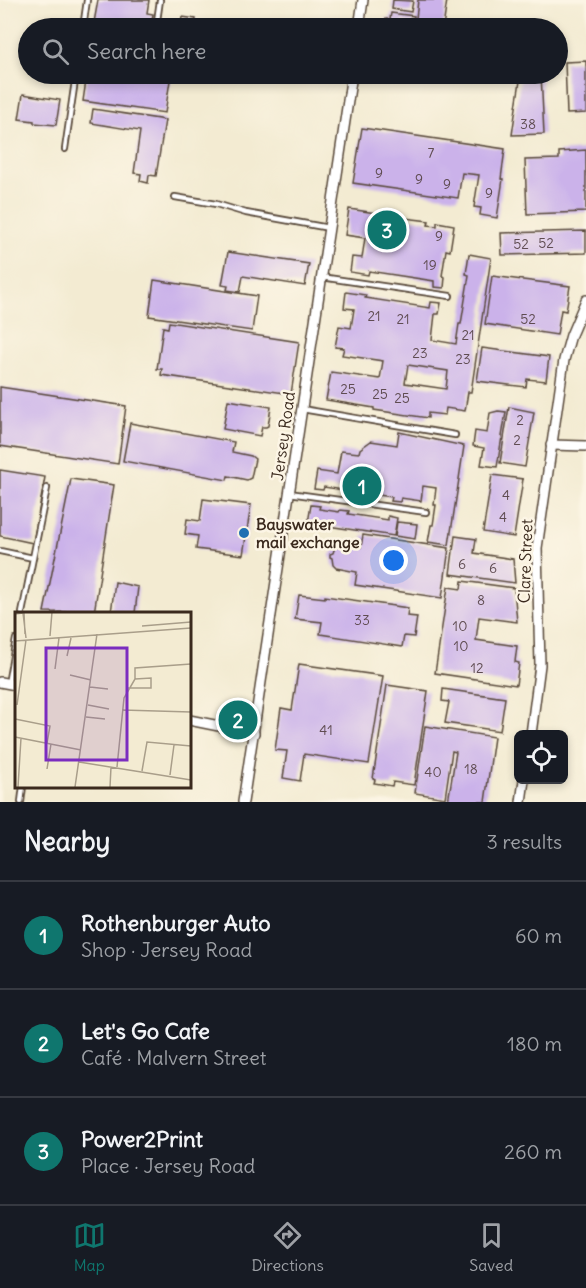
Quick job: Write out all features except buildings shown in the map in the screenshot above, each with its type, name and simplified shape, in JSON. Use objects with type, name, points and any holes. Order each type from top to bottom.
[{"type":"street","points":[[360,18],[363,0]]},
{"type":"street","name":"Jersey Road","points":[[243,802],[351,84]]},
{"type":"street","name":"Clare Street","points":[[532,730],[540,665],[537,548],[564,360],[571,334],[586,300]]},
{"type":"street","points":[[551,445],[586,447]]},
{"type":"street","points":[[190,720],[254,734]]},
{"type":"street","points":[[521,802],[523,784]]},
{"type":"lane","points":[[84,18],[87,0]]},
{"type":"lane","points":[[157,18],[160,0]]},
{"type":"lane","points":[[65,150],[75,84]]},
{"type":"lane","points":[[175,197],[329,228]]},
{"type":"lane","points":[[321,277],[450,296]]},
{"type":"lane","points":[[302,409],[455,435]]},
{"type":"lane","points":[[22,612],[47,488]]},
{"type":"lane","points":[[289,493],[426,512]]},
{"type":"lane","points":[[0,551],[33,558]]},
{"type":"lane","points":[[8,684],[15,645]]},
{"type":"lane","points":[[21,802],[23,787]]},
{"type":"place","name":"Power2Print","points":[[387,230]]},
{"type":"place","name":"Rothenburger Auto","points":[[362,486]]},
{"type":"place","name":"Bayswater mail exchange","points":[[244,533]]},
{"type":"place","name":"Let's Go Cafe","points":[[238,720]]}]
